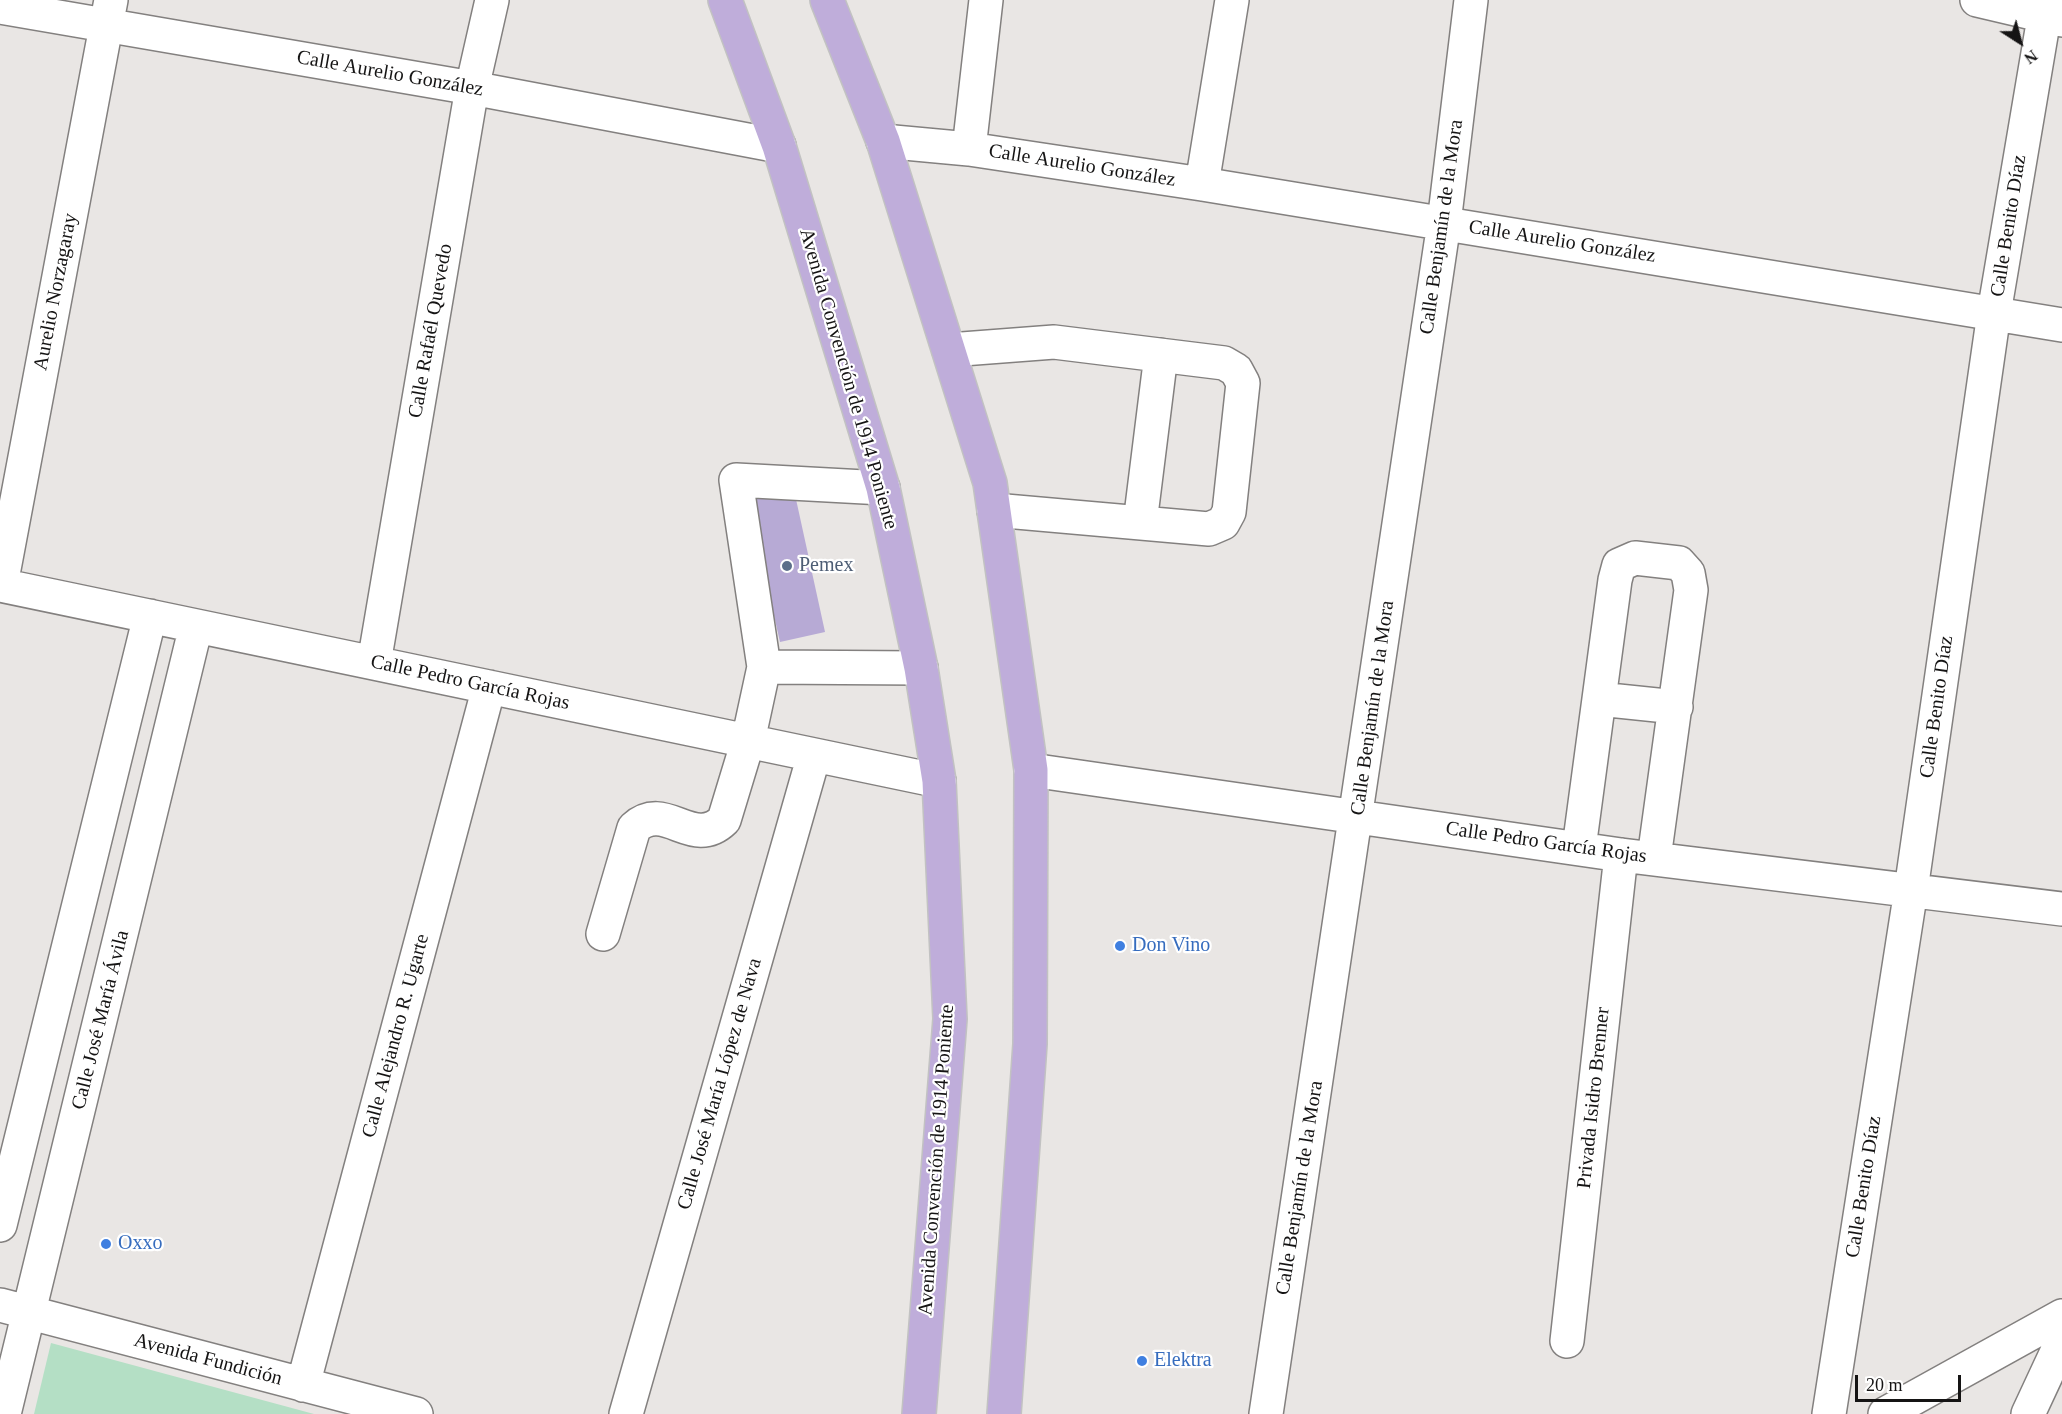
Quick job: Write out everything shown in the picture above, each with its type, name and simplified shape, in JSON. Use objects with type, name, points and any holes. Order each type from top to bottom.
[{"type":"main road","name":"Avenida Convención de 1914 Poniente","points":[[725,0],[779,146],[883,488],[921,668],[939,781],[950,1019],[919,1414]]},
{"type":"main road","points":[[827,0],[883,141],[990,483],[1031,770],[1030,1044],[1004,1414]]},
{"type":"street","name":"Calle Rafaél Quevedo","points":[[374,663],[472,88],[492,0]]},
{"type":"street","points":[[969,149],[987,0]]},
{"type":"street","points":[[1202,184],[1232,0]]},
{"type":"street","name":"Calle Benjamín de la Mora","points":[[1266,1414],[1444,223],[1471,0]]},
{"type":"street","points":[[1977,0],[2051,12]]},
{"type":"street","name":"Calle Aurelio González","points":[[0,7],[109,13],[472,88],[779,146]]},
{"type":"street","name":"Calle Benito Díaz","points":[[1829,1414],[1911,890],[1994,313],[2051,12]]},
{"type":"street","name":"Aurelio Norzagaray","points":[[1,585],[109,13]]},
{"type":"street","name":"Calle Aurelio González","points":[[883,141],[969,149],[1202,184],[2062,324]]},
{"type":"street","points":[[949,350],[1054,342],[1224,363],[1236,370],[1243,382],[1228,512],[1223,523],[1209,529],[994,510]]},
{"type":"street","points":[[1140,523],[1161,356]]},
{"type":"street","points":[[603,934],[634,828],[643,820],[654,817],[703,833],[715,829],[724,820],[748,741],[764,667],[736,480],[883,488]]},
{"type":"street","points":[[1579,848],[1614,580],[1619,565],[1635,558],[1679,563],[1688,573],[1691,590],[1654,858]]},
{"type":"street","name":"Calle Pedro García Rojas","points":[[1,585],[939,781]]},
{"type":"street","points":[[0,1225],[150,616]]},
{"type":"street","name":"Calle José María Ávila","points":[[4,1414],[15,1310],[196,626]]},
{"type":"street","points":[[764,667],[921,668]]},
{"type":"street","name":"Calle Alejandro R. Ugarte","points":[[303,1385],[489,687]]},
{"type":"street","points":[[1599,699],[1676,707]]},
{"type":"street","name":"Calle José María López de Nava","points":[[626,1414],[814,755]]},
{"type":"street","name":"Calle Pedro García Rojas","points":[[1031,770],[1621,855],[2062,909]]},
{"type":"street","name":"Privada Isidro Brenner","points":[[1567,1341],[1621,855]]},
{"type":"street","name":"Avenida Fundición","points":[[15,1310],[416,1414]]},
{"type":"street","points":[[1885,1414],[2062,1316]]},
{"type":"street","points":[[2028,1414],[2062,1341]]},
{"type":"green space","points":[[51,1343],[314,1414],[34,1414]]},
{"type":"building","name":"Pemex","points":[[794,490],[825,632],[780,642],[748,501]]},
{"type":"place","name":"Pemex","points":[[787,566]]},
{"type":"place","name":"Don Vino","points":[[1120,946]]},
{"type":"place","name":"Oxxo","points":[[106,1244]]},
{"type":"place","name":"Elektra","points":[[1142,1361]]}]
